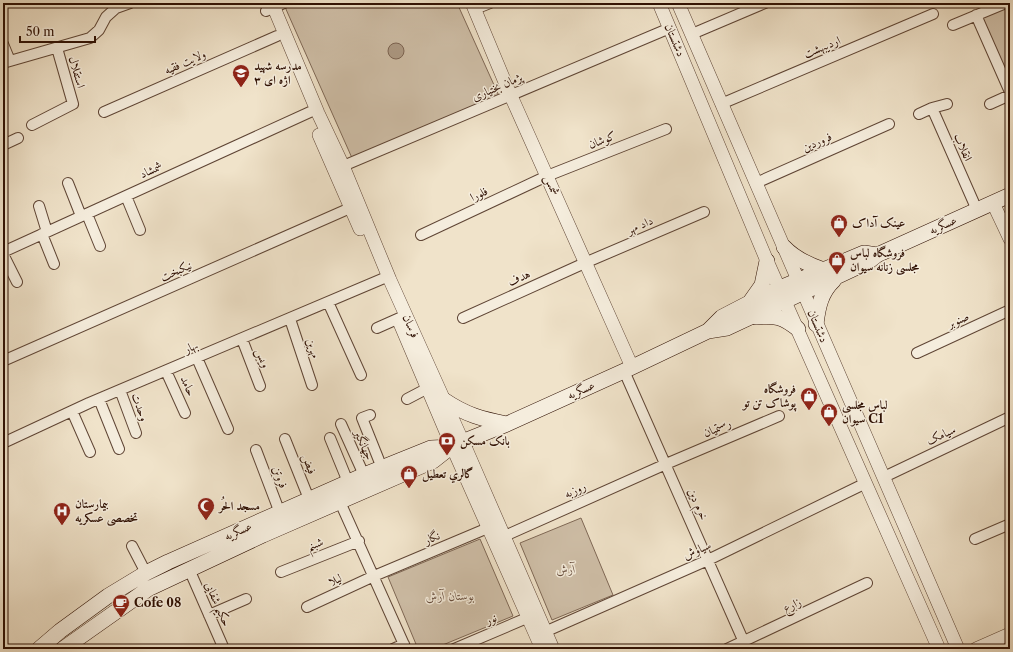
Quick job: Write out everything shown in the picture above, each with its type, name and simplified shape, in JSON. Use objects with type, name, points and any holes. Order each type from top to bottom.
[{"type":"main road","name":"عسگریه","points":[[63,649],[148,590],[189,569],[433,461],[458,444],[507,424],[708,331],[727,328],[749,311],[782,295],[830,274],[868,262],[877,255],[1010,195]]},
{"type":"main road","points":[[784,247],[802,261],[830,274],[829,284],[823,292],[820,302],[816,324]]},
{"type":"main road","points":[[768,261],[762,285],[749,311],[768,316],[780,317],[787,320],[798,330]]},
{"type":"main road","points":[[444,400],[457,409],[478,418],[507,424]]},
{"type":"main road","name":"عسگریه","points":[[39,649],[60,631],[108,596],[146,573],[168,562],[364,475],[431,448],[458,444]]},
{"type":"street","points":[[3,44],[6,62],[90,38],[99,30],[106,17],[116,8],[130,3]]},
{"type":"street","points":[[473,6],[490,3]]},
{"type":"street","name":"دشتستان","points":[[659,3],[782,295],[939,649]]},
{"type":"street","name":"دشتستان","points":[[678,3],[958,649]]},
{"type":"street","points":[[692,34],[765,3]]},
{"type":"street","points":[[953,25],[1006,3]]},
{"type":"street","name":"فرسان","points":[[272,5],[277,36],[310,112],[339,168]]},
{"type":"street","name":"فرسان","points":[[272,5],[385,278],[402,317],[444,400],[458,444]]},
{"type":"street","name":"شمس","points":[[473,6],[586,262],[628,369]]},
{"type":"street","name":"اردیبهشت","points":[[721,104],[933,14]]},
{"type":"street","points":[[976,15],[1010,92]]},
{"type":"street","name":"پژمان بختیاری","points":[[339,168],[670,28]]},
{"type":"street","name":"ولایت فقیه","points":[[104,112],[277,36]]},
{"type":"street","name":"استقلال","points":[[32,125],[73,104],[57,48]]},
{"type":"street","points":[[990,104],[1010,95]]},
{"type":"street","points":[[919,114],[932,108],[947,104]]},
{"type":"street","name":"انقلاب","points":[[932,108],[978,210]]},
{"type":"street","name":"شمشاد","points":[[3,253],[310,112]]},
{"type":"street","name":"فروردین","points":[[756,183],[889,124]]},
{"type":"street","name":"کوشان","points":[[547,176],[666,129]]},
{"type":"street","points":[[3,145],[18,138]]},
{"type":"street","name":"فلورا","points":[[421,235],[547,176]]},
{"type":"street","points":[[68,183],[100,246]]},
{"type":"street","points":[[126,196],[140,230]]},
{"type":"street","points":[[993,203],[1010,239]]},
{"type":"street","points":[[39,206],[44,233],[54,264]]},
{"type":"street","name":"نیکبخت","points":[[3,361],[355,206]]},
{"type":"street","name":"داد مهر","points":[[586,262],[704,212]]},
{"type":"street","points":[[3,253],[17,282]]},
{"type":"street","name":"هدف","points":[[463,318],[586,262]]},
{"type":"street","name":"بهار","points":[[3,443],[99,399],[385,278]]},
{"type":"street","points":[[328,302],[361,376]]},
{"type":"street","name":"صنوبر","points":[[917,353],[1010,310]]},
{"type":"street","points":[[377,328],[402,317]]},
{"type":"street","name":"فرسان","points":[[402,317],[428,388],[458,444],[541,633],[553,649]]},
{"type":"street","name":"مهرین","points":[[290,319],[312,385]]},
{"type":"street","name":"ویس","points":[[242,339],[260,386]]},
{"type":"street","points":[[197,358],[228,429]]},
{"type":"street","name":"خرم دین","points":[[628,369],[666,464],[745,646]]},
{"type":"street","name":"حامد","points":[[166,371],[185,413]]},
{"type":"street","points":[[407,399],[428,388]]},
{"type":"street","name":"وحدت","points":[[120,390],[136,433]]},
{"type":"street","points":[[99,399],[119,449]]},
{"type":"street","points":[[72,411],[90,452]]},
{"type":"street","points":[[370,414],[362,418],[382,468]]},
{"type":"street","name":"رستمیان","points":[[666,464],[779,416]]},
{"type":"street","name":"سیامک","points":[[884,477],[1010,417]]},
{"type":"street","name":"جهانگیر","points":[[341,424],[364,475]]},
{"type":"street","points":[[330,438],[348,482]]},
{"type":"street","name":"فیض","points":[[285,439],[309,499]]},
{"type":"street","name":"فروتن","points":[[256,450],[280,513]]},
{"type":"street","name":"روزبه","points":[[499,538],[666,464]]},
{"type":"street","name":"سیاوش","points":[[541,633],[708,560],[866,484]]},
{"type":"street","points":[[340,502],[359,541],[405,646],[393,649]]},
{"type":"street","points":[[975,539],[1010,524]]},
{"type":"street","name":"نگار","points":[[374,576],[494,526]]},
{"type":"street","name":"شبنم","points":[[281,572],[359,541]]},
{"type":"street","points":[[132,546],[146,573]]},
{"type":"street","name":"حکیم شفایی","points":[[189,569],[224,649]]},
{"type":"street","name":"لیلا","points":[[307,607],[374,576]]},
{"type":"street","name":"زارع","points":[[727,649],[745,646],[867,583]]},
{"type":"street","points":[[209,615],[246,599]]},
{"type":"street","name":"نور","points":[[454,649],[533,615]]},
{"type":"street","name":"فرسان","points":[[541,633],[542,649]]},
{"type":"street","points":[[976,649],[1010,634]]},
{"type":"green space","points":[[295,3],[457,3],[499,96],[352,158],[285,7]]},
{"type":"green space","points":[[1006,6],[1010,15],[1010,84],[981,16]]},
{"type":"green space","name":"آرش","points":[[581,518],[613,595],[552,620],[520,543]]},
{"type":"green space","name":"بوستان آرش","points":[[480,539],[513,616],[433,649],[418,649],[388,577]]},
{"type":"shaded area","points":[[396,43],[402,45],[404,51],[402,57],[396,59],[390,57],[388,51],[390,45]]},
{"type":"place","name":"مدرسه شهید اژه ای ۳","points":[[241,88]]},
{"type":"place","name":"عینک آداک","points":[[839,238]]},
{"type":"place","name":"فروشگاه لباس مجلسی زنانه سیوان","points":[[837,275]]},
{"type":"place","name":"فروشگاه پوشاک تن تو","points":[[809,411]]},
{"type":"place","name":"لباس مجلسی سیوان C1","points":[[829,427]]},
{"type":"place","name":"بانک مسکن","points":[[447,456]]},
{"type":"place","name":"گالري تعطيل","points":[[409,489]]},
{"type":"place","name":"مسجد الحُر","points":[[206,521]]},
{"type":"place","name":"بیمارستان تخصصی عسکریه","points":[[62,526]]},
{"type":"place","name":"Cofe 08","points":[[121,618]]}]
